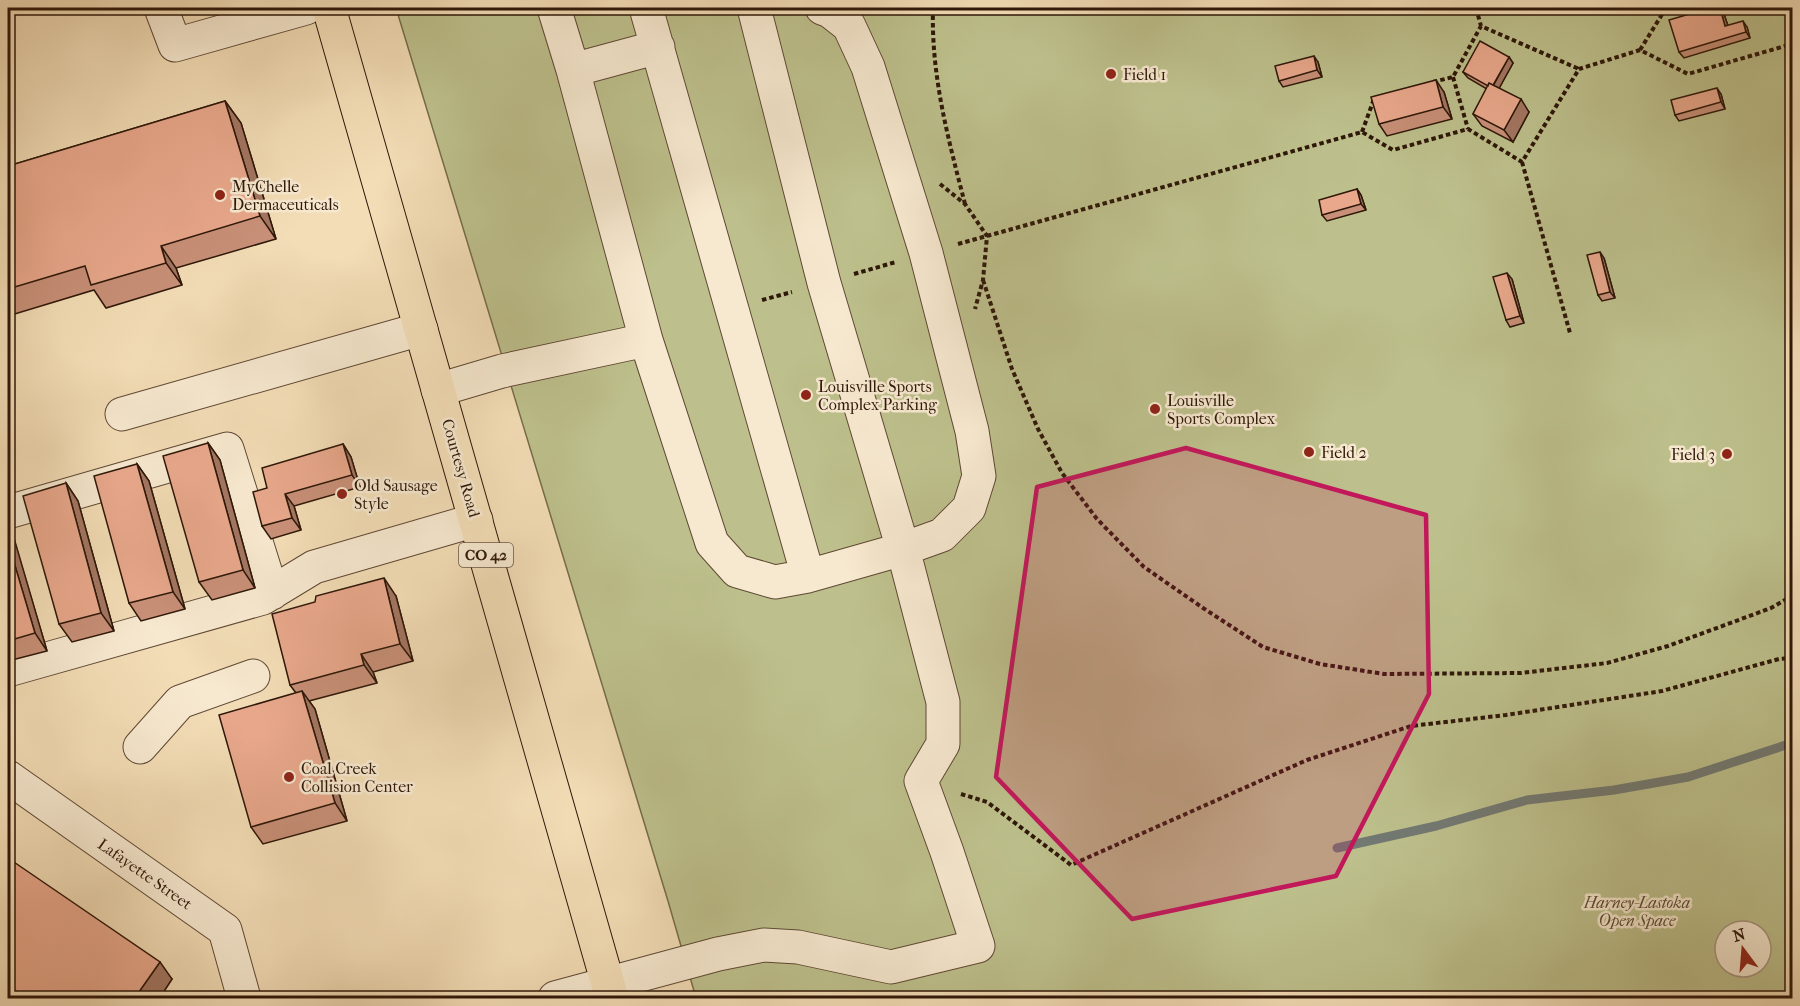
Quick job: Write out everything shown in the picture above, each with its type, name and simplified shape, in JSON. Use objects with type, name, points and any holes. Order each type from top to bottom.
[{"type":"main road","name":"Courtesy Road","points":[[329,8],[610,991]]},
{"type":"street","points":[[161,8],[175,45],[306,8]]},
{"type":"street","points":[[554,8],[646,340],[712,543],[737,571],[775,582],[808,576],[903,549],[942,535],[969,508],[980,476],[972,431],[926,253],[868,67],[849,26],[830,11],[822,8]]},
{"type":"street","points":[[646,8],[808,576]]},
{"type":"street","points":[[555,999],[610,991],[664,970],[718,954],[764,945],[798,947],[891,968],[978,946],[948,852],[921,781],[943,744],[943,702],[903,549],[824,283],[762,9]]},
{"type":"street","points":[[573,70],[658,47]]},
{"type":"street","points":[[122,414],[421,329]]},
{"type":"street","points":[[438,390],[502,372],[646,340]]},
{"type":"street","points":[[8,512],[227,449],[272,593]]},
{"type":"street","points":[[8,670],[263,598],[314,567],[476,520]]},
{"type":"street","points":[[140,747],[180,702],[253,676]]},
{"type":"street","name":"Lafayette Street","points":[[8,777],[225,930],[244,999]]},
{"type":"path","points":[[933,8],[932,43],[941,112],[965,204]]},
{"type":"path","points":[[1430,83],[1452,77],[1481,26],[1476,8]]},
{"type":"path","points":[[1481,26],[1579,69],[1640,50],[1666,8]]},
{"type":"path","points":[[1640,50],[1688,74],[1792,44]]},
{"type":"path","points":[[1522,162],[1579,69]]},
{"type":"path","points":[[1452,77],[1468,129],[1522,162],[1570,333]]},
{"type":"path","points":[[1362,132],[1375,98]]},
{"type":"path","points":[[732,307],[1362,132],[1393,150],[1468,129]]},
{"type":"path","points":[[983,280],[1012,369],[1038,429],[1062,473],[1097,519],[1144,567],[1263,647],[1320,664],[1384,674],[1521,673],[1607,663],[1668,646],[1771,608],[1792,596]]},
{"type":"path","points":[[921,781],[987,802],[1071,865],[1306,760],[1412,726],[1506,715],[1662,691],[1779,659],[1792,658]]},
{"type":"highlighted area","points":[[1186,448],[1426,515],[1429,694],[1336,876],[1132,919],[996,777],[1037,487]]},
{"type":"green space","name":"Louisville Sports Complex","points":[[396,8],[1792,8],[1792,998],[696,998]]},
{"type":"building","points":[[1710,8],[1720,8],[1725,26],[1743,21],[1746,32],[1679,52],[1669,20]]},
{"type":"building","points":[[1480,41],[1509,57],[1493,85],[1489,83],[1488,86],[1463,72]]},
{"type":"building","points":[[1314,56],[1317,70],[1279,81],[1275,66]]},
{"type":"building","points":[[1436,80],[1443,107],[1379,124],[1371,97]]},
{"type":"building","points":[[1489,83],[1521,99],[1504,130],[1473,114]]},
{"type":"building","points":[[1717,88],[1721,102],[1675,115],[1671,100]]},
{"type":"building","points":[[225,101],[260,216],[161,246],[166,263],[91,285],[85,266],[8,289],[8,166]]},
{"type":"building","points":[[1357,189],[1361,204],[1322,215],[1319,200]]},
{"type":"building","points":[[1600,252],[1610,292],[1598,295],[1587,255]]},
{"type":"building","points":[[1507,273],[1520,316],[1506,320],[1493,277]]},
{"type":"building","points":[[208,443],[243,570],[199,582],[163,456]]},
{"type":"building","points":[[343,444],[352,475],[285,494],[292,518],[262,526],[253,492],[267,488],[262,468]]},
{"type":"building","points":[[137,464],[173,592],[129,603],[94,476]]},
{"type":"building","points":[[66,483],[101,613],[59,624],[23,496]]},
{"type":"building","points":[[8,542],[35,633],[8,641]]},
{"type":"building","points":[[384,578],[400,644],[361,654],[364,665],[290,685],[272,614],[315,602],[316,596]]},
{"type":"building","name":"Coal Creek Collision Center","points":[[302,691],[335,803],[251,827],[219,715]]},
{"type":"building","points":[[8,858],[160,962],[134,999],[27,999],[8,985]]},
{"type":"waterway","points":[[1337,848],[1436,826],[1527,800],[1614,790],[1688,777],[1792,743]]},
{"type":"place","name":"Field 1","points":[[1111,74]]},
{"type":"place","name":"MyChelle Dermaceuticals","points":[[220,195]]},
{"type":"place","name":"Louisville Sports Complex Parking","points":[[806,395]]},
{"type":"place","name":"Louisville Sports Complex","points":[[1155,409]]},
{"type":"place","name":"Field 2","points":[[1309,452]]},
{"type":"place","name":"Field 3","points":[[1727,454]]},
{"type":"place","name":"Old Sausage Style","points":[[342,494]]},
{"type":"place","name":"Coal Creek Collision Center","points":[[289,777]]},
{"type":"park label","name":"Harney-Lastoka Open Space","points":[[1637,911]]}]
